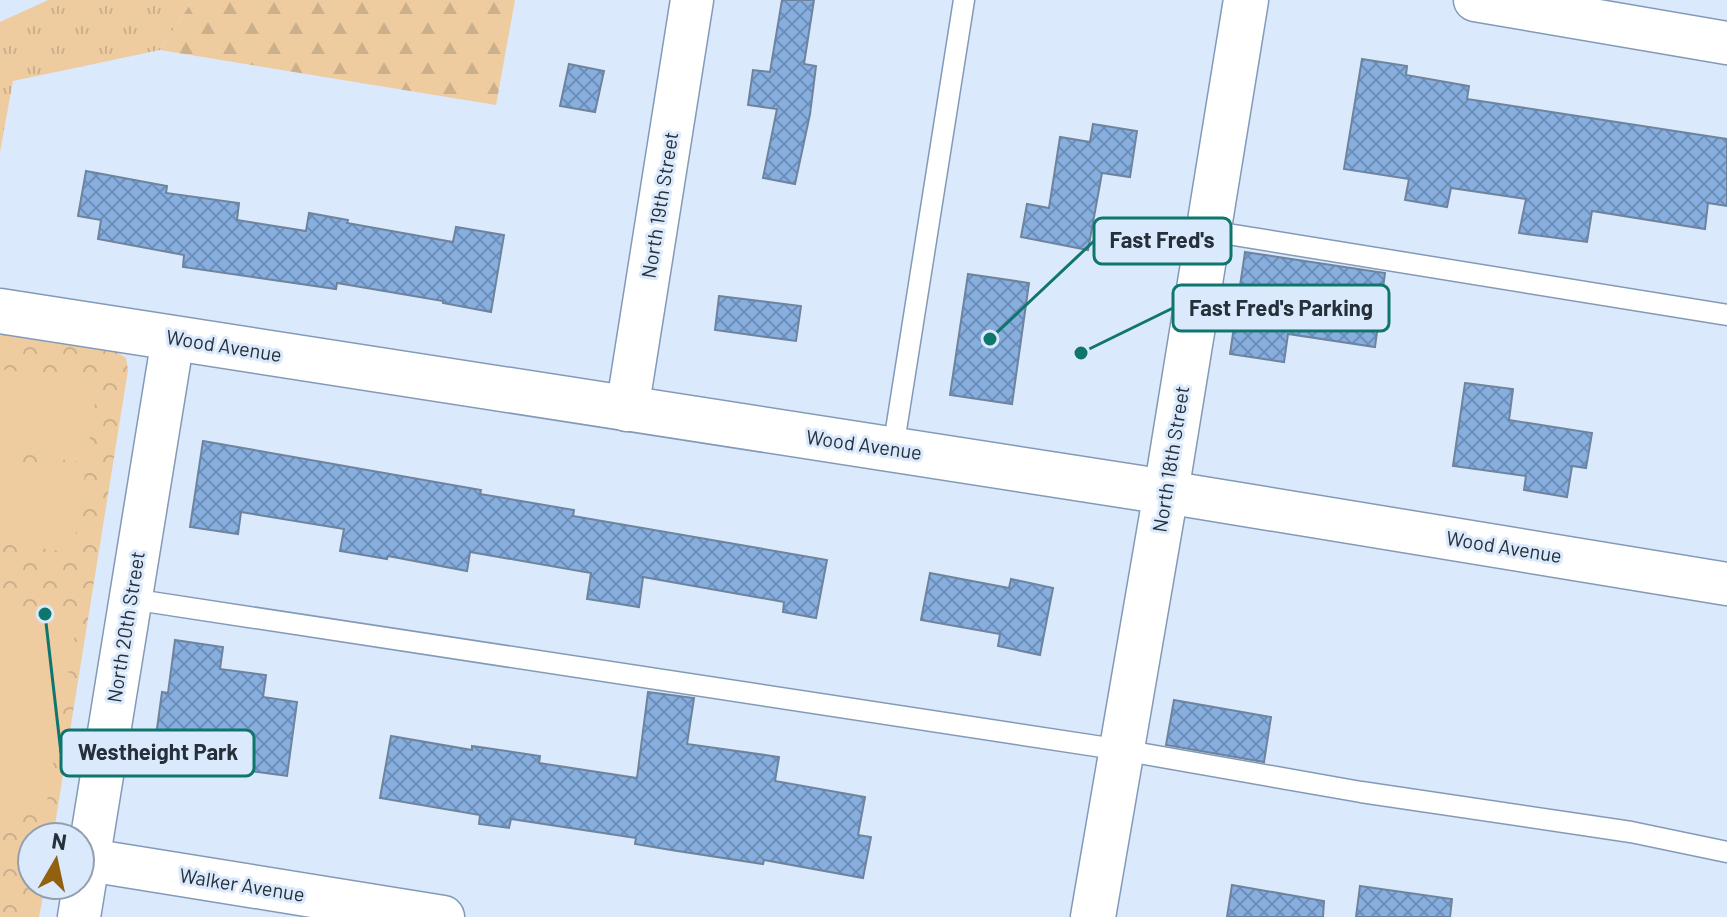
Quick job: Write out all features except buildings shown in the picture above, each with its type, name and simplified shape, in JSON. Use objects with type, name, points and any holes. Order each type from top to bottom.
[{"type":"street","name":"North 19th Street","points":[[627,410],[692,0]]},
{"type":"street","name":"North 18th Street","points":[[1093,917],[1246,0]]},
{"type":"street","points":[[1475,0],[1727,43]]},
{"type":"street","name":"Wood Avenue","points":[[0,311],[1166,492],[1727,584]]},
{"type":"street","name":"North 20th Street","points":[[95,821],[173,338]]},
{"type":"street","name":"Walker Avenue","points":[[96,861],[443,917]]},
{"type":"lane","points":[[893,449],[964,0]]},
{"type":"lane","points":[[1209,231],[1727,315]]},
{"type":"lane","points":[[131,599],[1122,750],[1361,792],[1631,832],[1727,852]]},
{"type":"green space","points":[[48,0],[193,0],[160,50],[13,81],[0,152],[0,22]]},
{"type":"green space","points":[[193,0],[515,0],[496,105],[160,50]]},
{"type":"green space","points":[[0,333],[115,351],[126,358],[128,370],[56,821],[16,821],[16,901],[42,901],[39,917],[0,917]]},
{"type":"green space","points":[[0,369],[98,384],[86,463],[0,450]]},
{"type":"green space","points":[[0,461],[85,474],[73,553],[0,542]]},
{"type":"green space","points":[[0,604],[78,616],[45,814],[0,806]]},
{"type":"place","name":"Fast Fred's","points":[[990,339]]},
{"type":"place","name":"Fast Fred's Parking","points":[[1081,353]]},
{"type":"place","name":"Westheight Park","points":[[45,614]]}]
